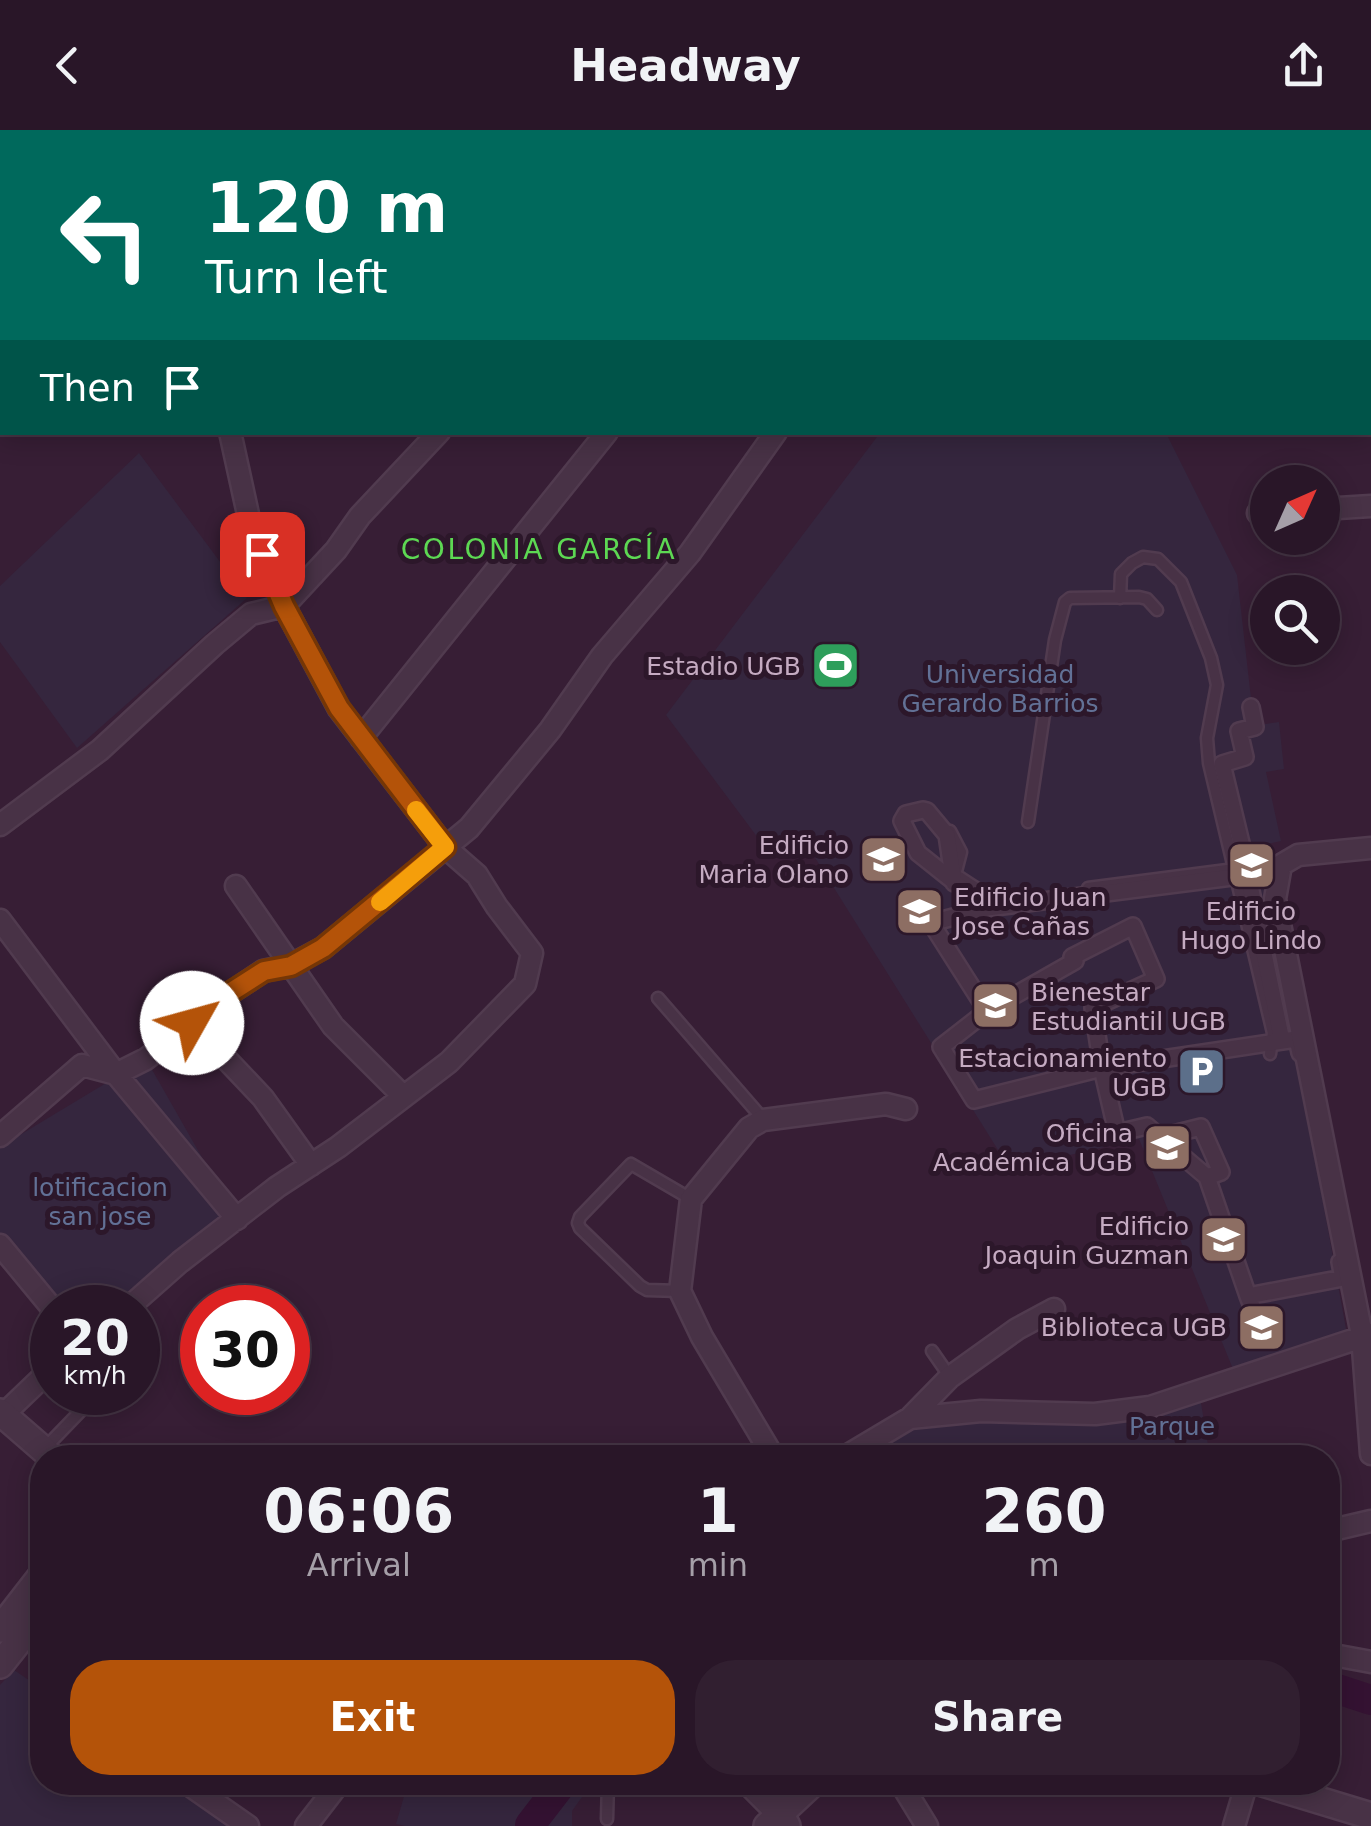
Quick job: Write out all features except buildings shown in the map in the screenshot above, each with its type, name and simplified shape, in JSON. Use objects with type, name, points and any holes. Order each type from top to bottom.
[{"type":"street","points":[[154,1285],[277,1187],[338,1147],[449,1062],[526,984],[532,952],[477,876],[445,847],[339,708],[284,606],[250,528],[231,435]]},
{"type":"street","points":[[0,825],[100,750],[251,614],[284,606],[336,550],[360,516],[437,435]]},
{"type":"street","points":[[362,738],[606,435]]},
{"type":"street","points":[[0,1136],[82,1065],[116,1074],[146,1059],[228,994],[264,971],[291,966],[323,948],[469,828],[550,730],[602,656],[690,554],[774,435]]},
{"type":"street","points":[[1340,508],[1371,506]]},
{"type":"street","points":[[1252,707],[1255,727],[1240,731],[1245,757],[1222,764],[1240,873],[1279,1038],[1366,1334],[1371,1454]]},
{"type":"street","points":[[954,877],[947,835],[927,811],[905,819],[918,854],[954,877],[987,908]]},
{"type":"street","points":[[1279,1038],[1275,899],[1281,865],[1298,855],[1371,848]]},
{"type":"street","points":[[987,1012],[931,923],[987,908],[1240,873]]},
{"type":"street","points":[[236,886],[333,1026],[404,1096]]},
{"type":"street","points":[[0,920],[116,1074],[238,1220]]},
{"type":"street","points":[[1248,1296],[1343,1278],[1298,1039],[1279,1038],[1102,1068],[974,1100],[940,1047],[987,1012],[1075,961],[1072,956],[1133,926],[1156,978],[1094,1008],[1102,1068],[1117,1133],[1147,1126],[1207,1176],[1248,1296],[1261,1329]]},
{"type":"street","points":[[192,1023],[263,1098],[310,1165]]},
{"type":"street","points":[[766,1445],[702,1336],[680,1290],[691,1199],[749,1128],[764,1120],[886,1104],[906,1109]]},
{"type":"street","points":[[1161,1137],[1202,1127],[1221,1172],[1207,1176]]},
{"type":"street","points":[[0,1245],[33,1285]]},
{"type":"street","points":[[865,1445],[910,1418],[950,1376],[1017,1329],[1054,1309]]},
{"type":"street","points":[[910,1418],[981,1411],[1095,1414],[1150,1407],[1366,1334]]},
{"type":"street","points":[[30,1388],[2,1414],[39,1445]]},
{"type":"street","points":[[1340,1529],[1371,1521]]},
{"type":"street","points":[[0,1629],[30,1590]]},
{"type":"street","points":[[0,1665],[30,1627]]},
{"type":"street","points":[[1340,1656],[1371,1662]]},
{"type":"street","points":[[204,1795],[248,1826]]},
{"type":"street","points":[[306,1826],[330,1795]]},
{"type":"street","points":[[758,1795],[778,1822],[802,1795]]},
{"type":"street","points":[[908,1795],[927,1826]]},
{"type":"street","points":[[1234,1826],[1243,1795]]},
{"type":"street","points":[[1302,1795],[1371,1816]]},
{"type":"lane","points":[[954,877],[1002,901],[1018,901],[1111,884],[1240,873],[1208,755],[1207,738],[1217,685],[1211,658],[1181,582],[1158,559],[1143,556],[1121,574],[1120,598]]},
{"type":"lane","points":[[1028,822],[1062,608],[1070,598],[1120,598],[1147,599],[1156,610]]},
{"type":"lane","points":[[658,998],[764,1120]]},
{"type":"lane","points":[[680,1290],[647,1290],[640,1286],[578,1223],[632,1164],[691,1199]]},
{"type":"lane","points":[[932,1352],[950,1376]]},
{"type":"lane","points":[[55,1445],[80,1415]]},
{"type":"lane","points":[[607,1819],[608,1795]]},
{"type":"green space","name":"Universidad Gerardo Barrios","points":[[878,435],[1167,435],[1237,575],[1252,707],[1259,725],[1279,722],[1284,769],[1266,772],[1281,841],[1259,846],[1348,1340],[1233,1369],[1139,1139],[1010,1169],[804,840],[773,858],[666,715]]},
{"type":"green space","points":[[139,453],[247,598],[77,748],[0,642],[0,586]]},
{"type":"green space","name":"lotificacion san jose","points":[[146,1059],[237,1219],[153,1285],[34,1285],[0,1244],[0,1147]]},
{"type":"green space","name":"Parque","points":[[1199,1391],[1208,1445],[872,1445],[931,1415],[1038,1414]]},
{"type":"green space","points":[[14,1670],[30,1681],[30,1795],[201,1795],[247,1826],[0,1826],[0,1685]]},
{"type":"green space","points":[[404,1795],[583,1795],[572,1811],[572,1826],[396,1824]]},
{"type":"waterway","points":[[1340,1690],[1371,1700]]},
{"type":"waterway","points":[[530,1825],[553,1795]]},
{"type":"slow traffic","points":[[380,902],[445,847],[416,810]]},
{"type":"place","name":"Estadio UGB","points":[[836,666]]},
{"type":"place","name":"Edificio Maria Olano","points":[[884,859]]},
{"type":"place","name":"Edificio Hugo Lindo","points":[[1251,865]]},
{"type":"place","name":"Edificio Juan Jose Cañas","points":[[919,911]]},
{"type":"place","name":"Bienestar Estudiantil UGB","points":[[996,1006]]},
{"type":"place","name":"Estacionamiento UGB","points":[[1202,1072]]},
{"type":"place","name":"Oficina Académica UGB","points":[[1168,1147]]},
{"type":"place","name":"Edificio Joaquin Guzman","points":[[1224,1240]]},
{"type":"place","name":"Biblioteca UGB","points":[[1262,1327]]},
{"type":"district","name":"COLONIA GARCÍA","points":[[539,549]]},
{"type":"route","points":[[192,1023],[264,971],[291,966],[323,948],[445,847],[339,708],[284,606],[262,554]]}]
